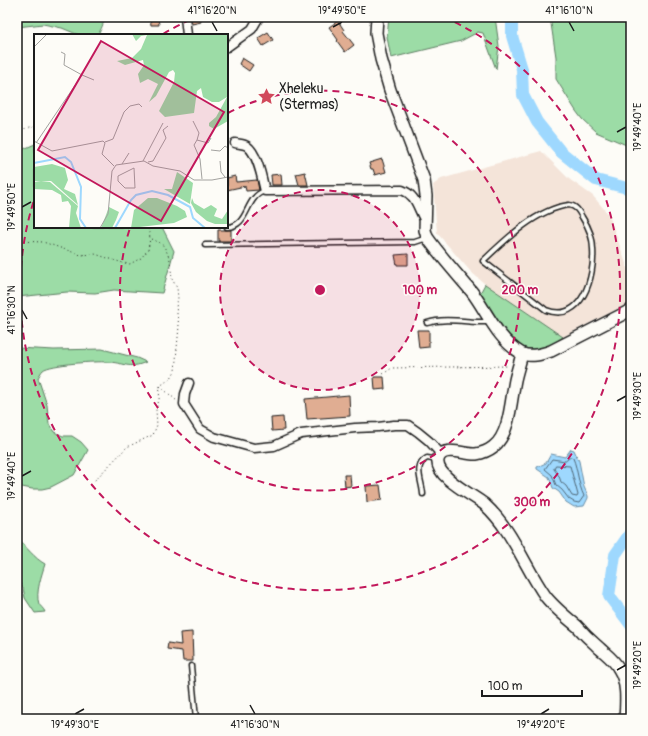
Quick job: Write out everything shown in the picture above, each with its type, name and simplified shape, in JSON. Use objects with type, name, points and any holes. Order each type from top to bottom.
[{"type":"main road","points":[[377,17],[376,33],[381,59],[390,90],[424,180],[426,196],[424,219],[427,238],[473,294],[505,339],[522,354],[538,355],[551,351],[631,310]]},
{"type":"main road","points":[[522,354],[505,430],[501,439],[494,447],[481,453],[467,454],[450,451],[445,452],[440,457],[443,473],[448,479],[480,501],[504,525],[547,597],[563,614],[614,660],[620,670],[625,684],[625,719]]},
{"type":"street","points":[[184,17],[187,34]]},
{"type":"street","points":[[228,46],[252,29],[258,17]]},
{"type":"street","points":[[235,143],[246,145],[252,150],[265,191],[402,190],[408,192],[412,196],[424,219]]},
{"type":"street","points":[[189,383],[185,394],[184,404],[200,429],[214,437],[254,448],[274,446],[300,434],[408,425],[429,441],[440,457]]},
{"type":"lane","points":[[228,227],[235,226],[240,222],[253,198],[258,193],[265,191]]},
{"type":"lane","points":[[569,205],[575,207],[585,221],[591,234],[594,248],[590,283],[583,298],[572,308],[567,311],[560,312],[546,310],[483,261],[519,229],[548,210],[558,206],[569,205]]},
{"type":"lane","points":[[205,245],[415,242],[427,238]]},
{"type":"lane","points":[[427,324],[434,321],[466,320],[492,322]]},
{"type":"lane","points":[[422,494],[419,466],[422,461],[427,458],[440,457]]},
{"type":"lane","points":[[191,666],[196,719]]},
{"type":"path","points":[[17,132],[34,126]]},
{"type":"path","points":[[17,240],[43,242],[81,255],[95,254],[130,264],[141,258],[148,250],[150,238],[148,228]]},
{"type":"path","points":[[92,483],[127,447],[153,435],[158,425],[156,410],[159,400],[160,386],[171,378],[175,371],[179,326],[176,307],[178,298],[177,288],[172,279],[170,260],[166,250],[162,244],[150,238]]},
{"type":"path","points":[[383,374],[392,368],[519,366]]},
{"type":"path","points":[[160,386],[180,404],[184,404]]},
{"type":"shaded area","points":[[541,151],[569,179],[593,196],[609,215],[631,278],[631,302],[563,337],[485,284],[471,272],[437,233],[433,185],[441,179]]},
{"type":"green space","points":[[17,17],[104,17],[103,24],[98,34],[77,34],[62,28],[43,24],[17,27]]},
{"type":"green space","points":[[389,17],[495,17],[499,46],[496,69],[483,33],[478,32],[461,41],[391,58],[387,37]]},
{"type":"green space","points":[[550,17],[631,17],[631,147],[596,132],[582,119],[556,79],[556,57]]},
{"type":"green space","points":[[34,144],[34,228],[162,228],[174,251],[162,293],[114,290],[95,293],[67,292],[17,297],[17,152]]},
{"type":"green space","points":[[485,284],[563,337],[548,347],[533,349],[522,348],[510,339],[479,295]]},
{"type":"green space","points":[[17,348],[54,350],[102,349],[137,358],[146,362],[130,366],[113,362],[74,363],[47,368],[42,371],[38,378],[47,405],[49,424],[54,432],[63,436],[72,436],[81,442],[88,450],[74,475],[51,487],[42,489],[17,486]]},
{"type":"green space","points":[[17,539],[37,559],[45,564],[39,584],[38,600],[45,612],[35,613],[25,598],[23,588],[17,578]]},
{"type":"water","points":[[571,449],[574,450],[579,461],[584,487],[588,496],[584,506],[574,507],[566,502],[559,492],[553,488],[549,477],[537,469],[537,467],[546,463],[551,454],[565,457]]},
{"type":"building","points":[[150,17],[158,17],[159,25],[151,25]]},
{"type":"building","points":[[191,17],[200,17],[201,22],[192,24]]},
{"type":"building","points":[[338,21],[344,30],[343,31],[354,45],[345,52],[329,27]]},
{"type":"building","points":[[268,32],[273,40],[263,46],[258,38]]},
{"type":"building","points":[[242,58],[253,65],[249,71],[239,64]]},
{"type":"building","points":[[382,159],[386,172],[375,175],[369,163]]},
{"type":"building","points":[[305,172],[308,185],[299,185],[296,174]]},
{"type":"building","points":[[281,174],[282,185],[272,185],[271,175]]},
{"type":"building","points":[[235,176],[236,182],[257,180],[259,190],[246,191],[245,186],[228,190],[228,178]]},
{"type":"building","points":[[218,230],[231,230],[231,241],[218,241]]},
{"type":"building","points":[[408,254],[408,265],[397,265],[395,255]]},
{"type":"building","points":[[417,330],[429,330],[429,347],[419,348]]},
{"type":"building","points":[[374,377],[384,377],[385,389],[375,390]]},
{"type":"building","points":[[349,395],[350,416],[307,419],[305,399]]},
{"type":"building","points":[[283,417],[284,430],[272,431],[271,418]]},
{"type":"building","points":[[344,475],[350,475],[351,486],[345,487]]},
{"type":"building","points":[[380,485],[382,500],[367,502],[366,486]]},
{"type":"building","points":[[192,632],[193,661],[183,661],[182,651],[167,649],[168,643],[181,645],[180,633]]},
{"type":"waterway","points":[[512,17],[512,36],[522,69],[523,95],[537,122],[561,152],[596,180],[631,189]]},
{"type":"waterway","points":[[631,532],[615,555],[609,596],[631,625]]},
{"type":"place","name":"Xheleku (Stermas)","points":[[266,96]]}]
